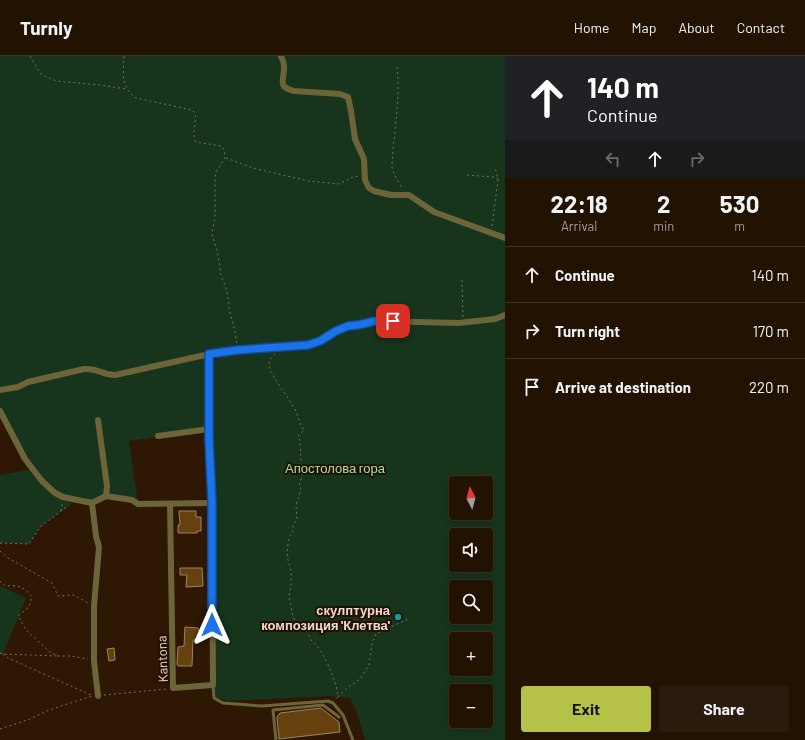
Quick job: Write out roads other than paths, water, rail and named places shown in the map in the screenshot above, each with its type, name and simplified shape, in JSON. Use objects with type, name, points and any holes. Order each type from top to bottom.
[{"type":"street","points":[[281,56],[284,66],[283,82],[285,88],[288,90],[340,94],[348,97],[355,139],[364,159],[365,180],[369,188],[374,191],[391,195],[407,195],[416,198],[434,212],[502,237]]},
{"type":"street","points":[[0,390],[18,387],[28,382],[84,369],[100,370],[108,375],[115,375],[209,354],[315,343],[343,327],[375,321],[459,323],[495,320],[505,315]]},
{"type":"street","points":[[209,354],[213,685]]},
{"type":"street","points":[[0,411],[31,467],[54,493],[63,497],[92,503],[106,496],[132,500],[138,504],[212,503]]},
{"type":"street","points":[[98,420],[106,475],[106,496]]},
{"type":"street","points":[[158,436],[209,429]]},
{"type":"street","points":[[92,503],[99,548],[94,606],[94,661],[98,696]]},
{"type":"street","name":"Kantona","points":[[170,504],[173,688],[213,685]]},
{"type":"lane","points":[[213,685],[214,698],[223,703],[262,706],[315,701],[328,701],[334,703],[343,715],[353,740]]},
{"type":"lane","points":[[276,740],[273,710],[323,705],[339,717]]},
{"type":"place","name":"скулптурна композиция 'Клетва'","points":[[398,617]]},
{"type":"park label","name":"Апостолова гора","points":[[335,468]]}]
